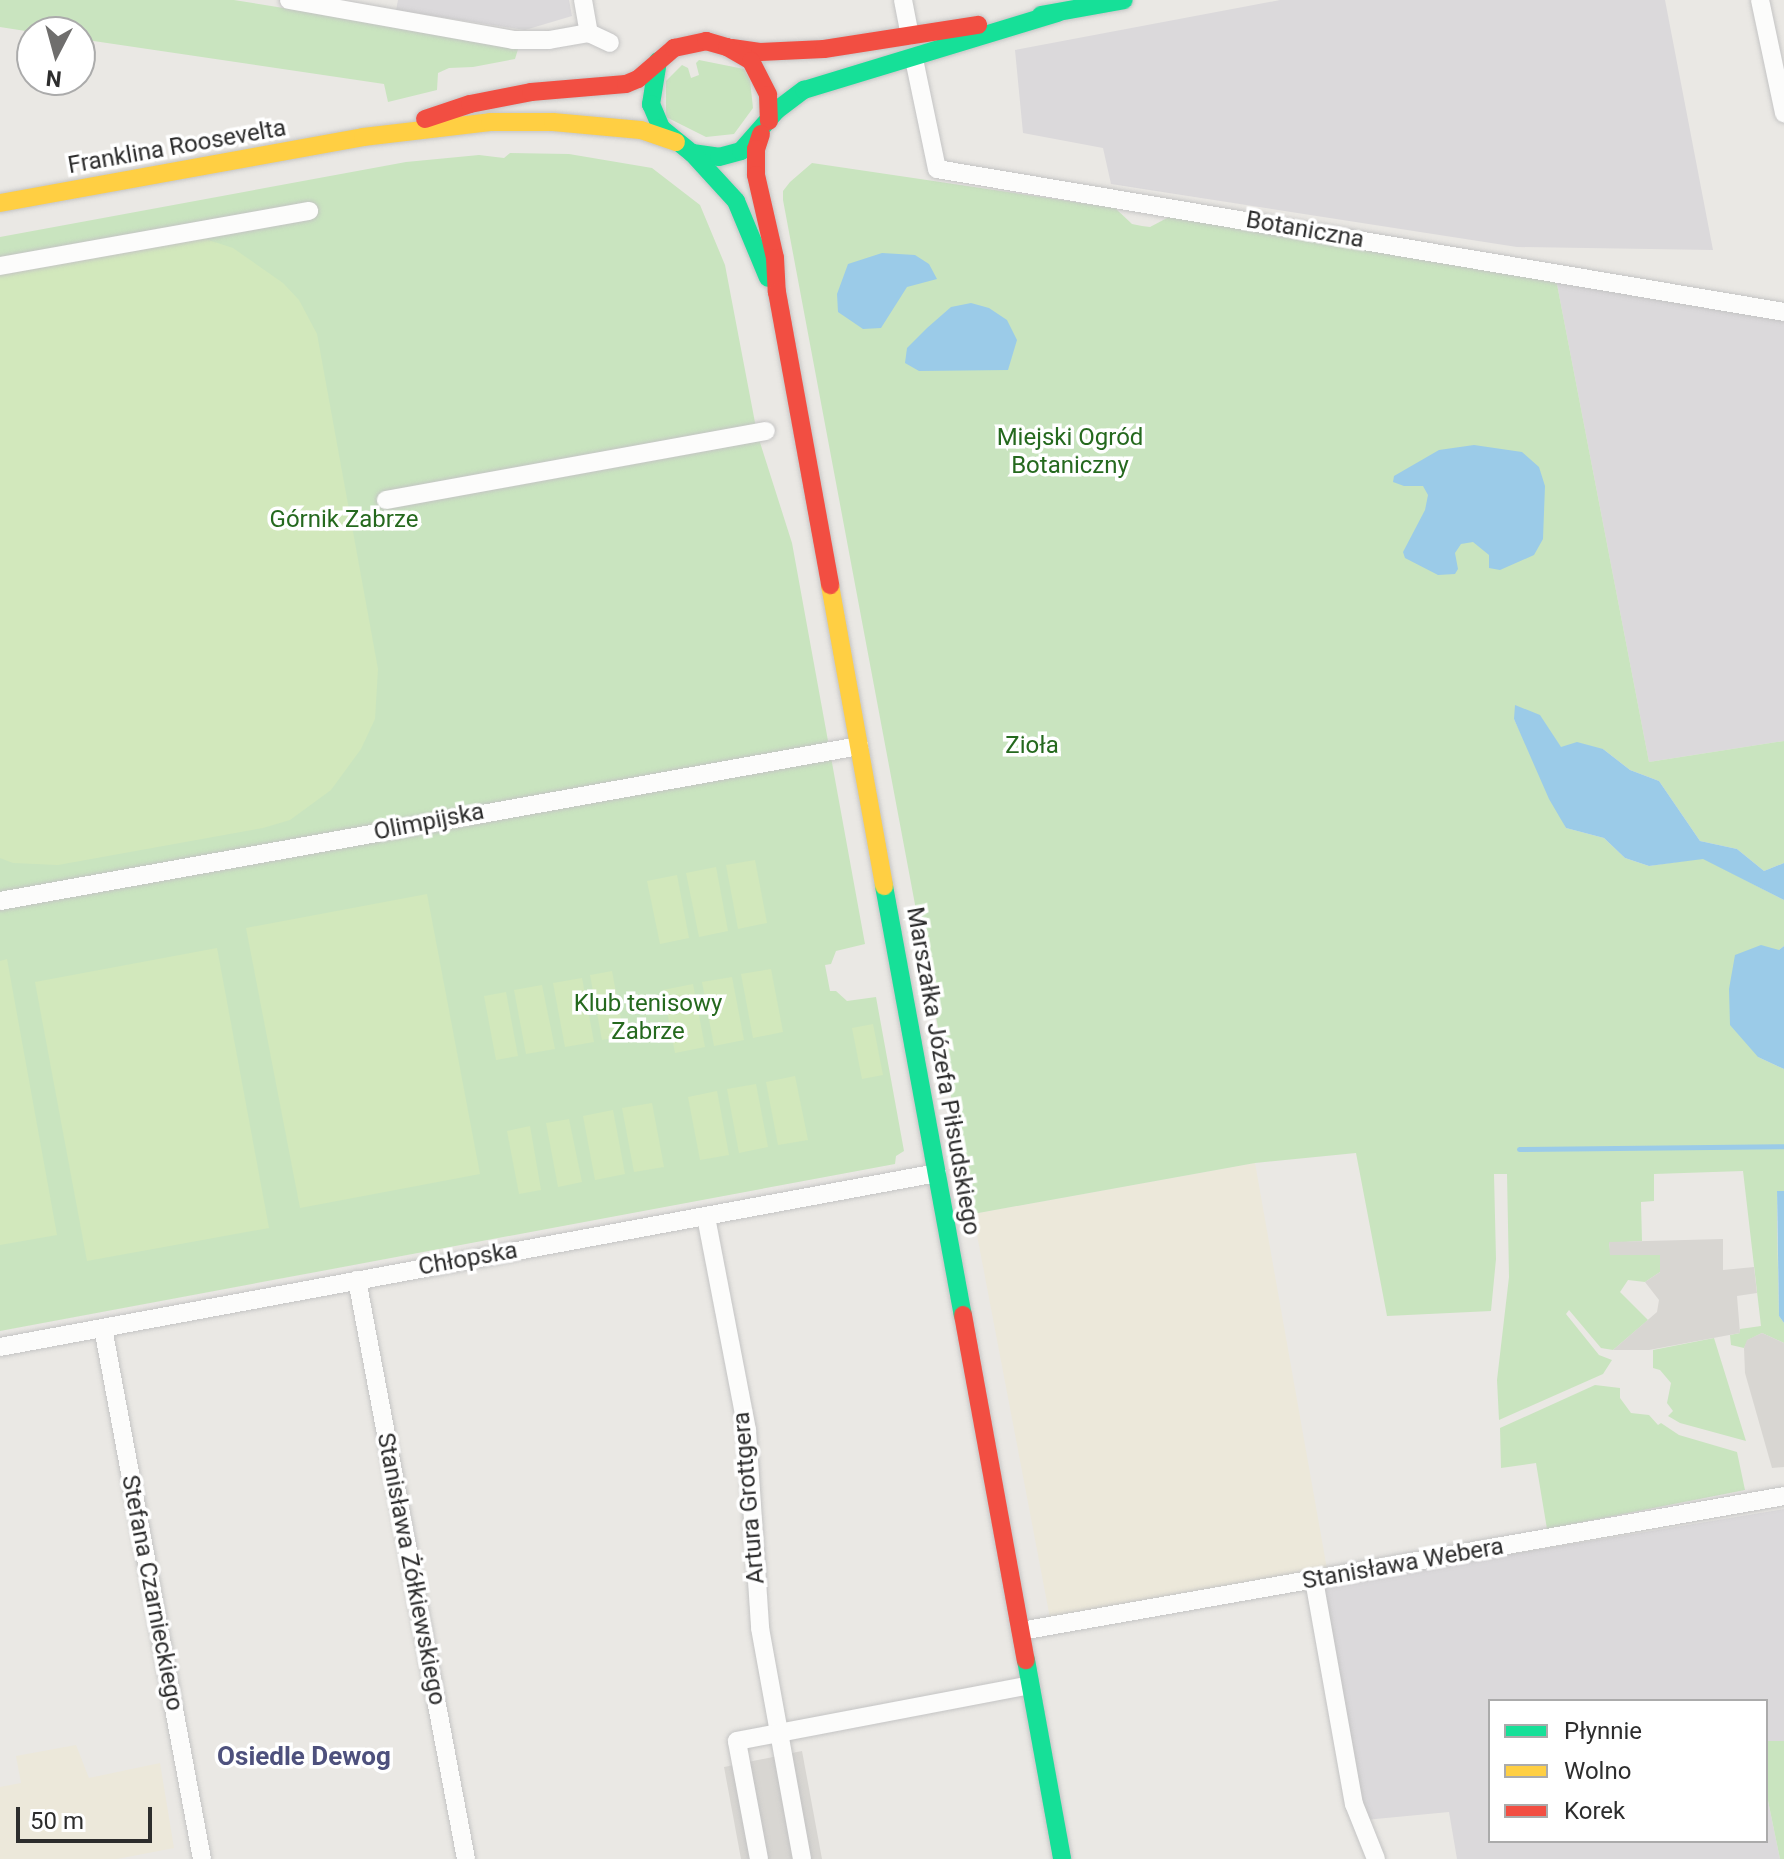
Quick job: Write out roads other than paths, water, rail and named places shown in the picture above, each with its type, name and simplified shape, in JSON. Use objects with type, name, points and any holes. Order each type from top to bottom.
[{"type":"street","points":[[289,0],[513,40],[549,40],[589,33],[610,43]]},
{"type":"street","points":[[583,0],[589,33]]},
{"type":"street","points":[[903,0],[910,35]]},
{"type":"street","points":[[1058,13],[804,90],[786,103],[741,151],[729,155],[692,153],[661,128],[651,104],[658,61],[674,48],[693,42],[777,52],[839,47],[1124,0]]},
{"type":"street","points":[[1760,0],[1784,113]]},
{"type":"street","points":[[727,47],[751,61],[758,71],[768,95],[765,127]]},
{"type":"street","name":"Botaniczna","points":[[914,59],[937,169],[1784,312]]},
{"type":"street","name":"Franklina Roosevelta","points":[[363,137],[495,99],[626,84],[638,79],[658,61]]},
{"type":"street","name":"Franklina Roosevelta","points":[[0,203],[363,137],[525,120],[649,131],[676,142]]},
{"type":"street","name":"Marszałka Józefa Piłsudskiego","points":[[765,127],[754,163],[775,258],[777,292],[1062,1859]]},
{"type":"street","name":"Marszałka Józefa Piłsudskiego","points":[[692,153],[736,201],[759,263],[777,292]]},
{"type":"street","points":[[0,266],[309,211]]},
{"type":"street","points":[[386,500],[766,431]]},
{"type":"street","name":"Olimpijska","points":[[0,901],[859,746]]},
{"type":"street","name":"Chłopska","points":[[0,1347],[937,1173]]},
{"type":"street","name":"Artura Grottgera","points":[[706,1217],[751,1458],[760,1628],[802,1859]]},
{"type":"street","name":"Stanisława Żółkiewskiego","points":[[357,1280],[466,1859]]},
{"type":"street","name":"Stefana Czarnieckiego","points":[[103,1328],[202,1859]]},
{"type":"street","name":"Stanisława Webera","points":[[1021,1631],[1784,1496]]},
{"type":"street","points":[[1314,1580],[1354,1804],[1376,1859]]},
{"type":"street","points":[[759,1859],[737,1741],[1030,1685]]},
{"type":"water","points":[[882,253],[915,255],[929,264],[937,279],[907,287],[881,328],[863,329],[838,312],[837,294],[848,264]]},
{"type":"water","points":[[971,303],[989,308],[1007,320],[1017,340],[1008,370],[919,371],[905,363],[907,348],[927,328],[951,307]]},
{"type":"water","points":[[1474,445],[1522,452],[1539,467],[1545,486],[1543,539],[1534,555],[1500,570],[1489,568],[1489,555],[1473,542],[1461,544],[1455,553],[1458,569],[1455,574],[1438,575],[1405,558],[1403,552],[1425,510],[1428,495],[1423,486],[1404,486],[1393,482],[1394,476],[1439,450]]},
{"type":"water","points":[[1515,705],[1540,715],[1561,747],[1577,742],[1603,749],[1630,770],[1659,781],[1700,841],[1737,849],[1764,871],[1784,863],[1784,900],[1703,859],[1649,866],[1625,858],[1604,838],[1566,828],[1549,799],[1514,719]]},
{"type":"water","points":[[1761,945],[1779,950],[1784,946],[1784,1069],[1758,1057],[1730,1025],[1729,989],[1735,955]]},
{"type":"water","points":[[1777,1191],[1784,1191],[1784,1323],[1779,1316]]},
{"type":"waterway","points":[[1519,1149],[1784,1146]]},
{"type":"district","name":"Osiedle Dewog","points":[[304,1757]]},
{"type":"park label","name":"Miejski Ogród Botaniczny","points":[[1070,452]]},
{"type":"park label","name":"Górnik Zabrze","points":[[344,520]]},
{"type":"park label","name":"Zioła","points":[[1032,746]]},
{"type":"park label","name":"Klub tenisowy Zabrze","points":[[648,1018]]}]
